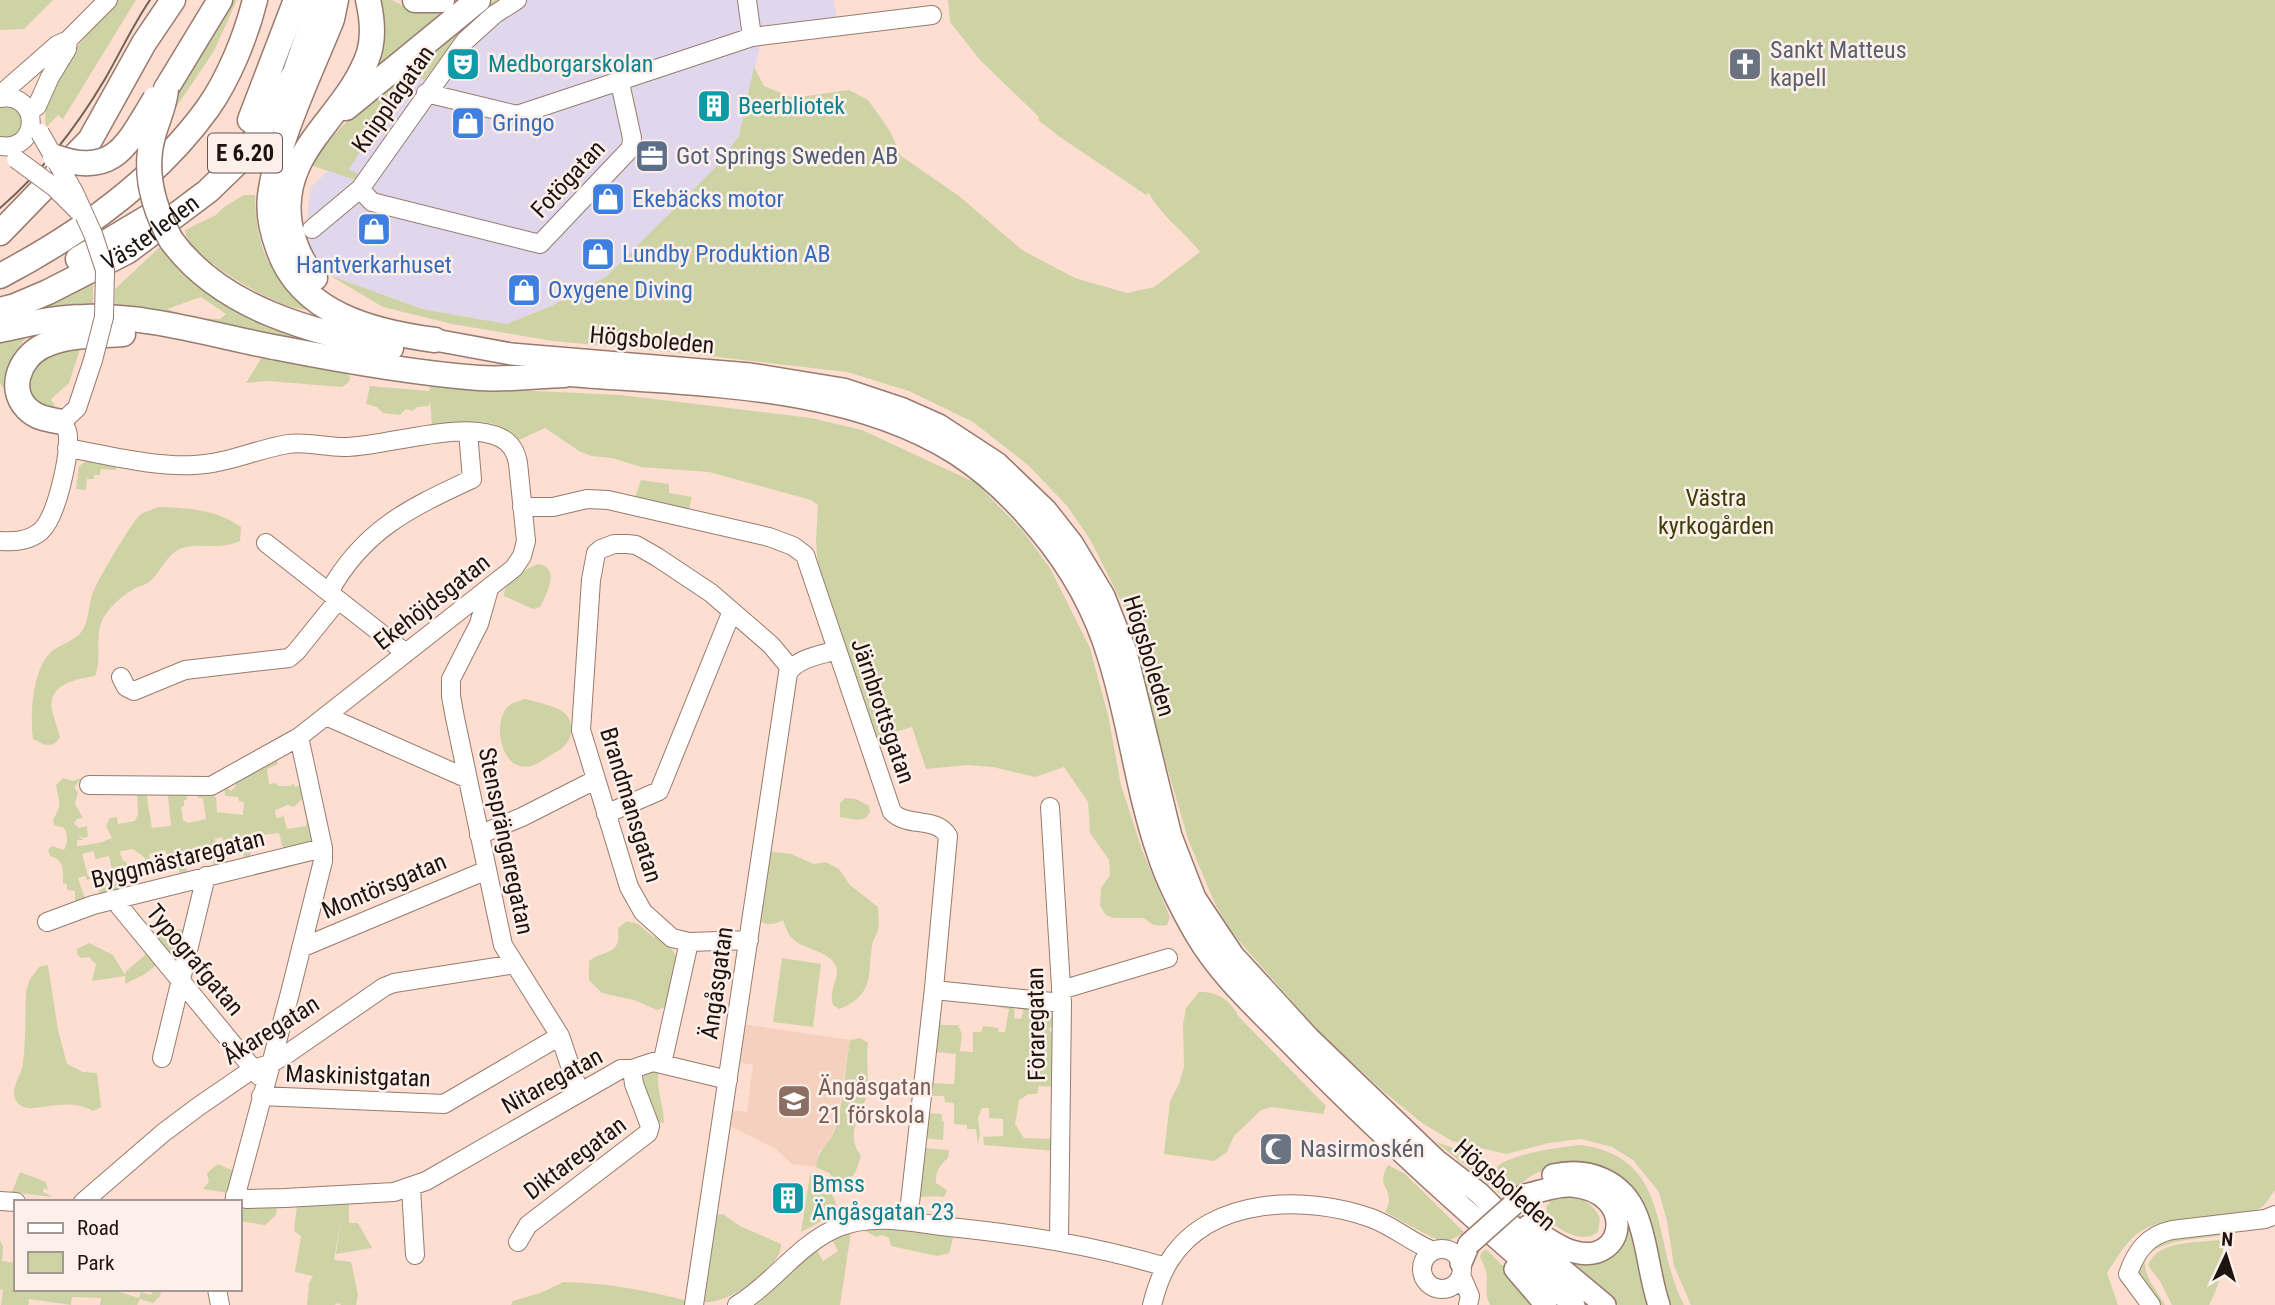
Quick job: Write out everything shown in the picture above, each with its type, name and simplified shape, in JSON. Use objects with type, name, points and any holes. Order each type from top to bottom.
[{"type":"highway","points":[[0,233],[90,140],[144,43],[173,0]]},
{"type":"highway","points":[[55,157],[85,165],[104,161],[118,153],[156,98],[166,89],[220,0]]},
{"type":"highway","name":"Västerleden","points":[[0,276],[46,252],[96,216],[164,159],[209,107],[237,52],[255,0]]},
{"type":"highway","points":[[237,52],[252,37],[268,0]]},
{"type":"highway","points":[[250,120],[296,0]]},
{"type":"highway","name":"E 6.20","points":[[250,120],[296,43],[312,0]]},
{"type":"highway","name":"Västerleden","points":[[0,310],[47,292],[121,254],[175,218],[238,162],[296,71],[320,0]]},
{"type":"highway","points":[[336,0],[332,19],[278,156],[270,196],[273,236],[280,255],[302,289],[332,311],[393,335],[435,340]]},
{"type":"highway","points":[[368,0],[372,29],[369,53],[354,82],[299,160],[291,183],[289,218],[293,240],[302,261],[316,280],[339,300],[435,340]]},
{"type":"highway","points":[[415,0],[442,0]]},
{"type":"highway","points":[[324,127],[478,0]]},
{"type":"highway","points":[[166,89],[166,103],[152,139],[150,179],[158,215],[171,240],[187,261],[206,279],[243,301],[338,337],[441,359],[564,375]]},
{"type":"highway","name":"Västerleden","points":[[0,301],[177,200],[206,175],[231,148],[250,120]]},
{"type":"highway","points":[[0,330],[36,322],[84,317],[139,319],[276,348],[397,369],[481,379],[564,375]]},
{"type":"highway","points":[[62,422],[32,413],[24,405],[17,386],[17,377],[23,362],[34,351],[46,345],[82,336],[133,334],[276,348]]},
{"type":"highway","points":[[0,394],[21,420],[37,429],[48,429],[62,422]]},
{"type":"main road","name":"Högsboleden","points":[[435,340],[511,354],[750,374],[843,389],[903,409],[939,425],[997,463],[1046,510],[1072,543],[1104,596],[1126,652],[1171,836],[1195,898],[1244,970],[1308,1038],[1436,1160],[1479,1193],[1522,1236],[1605,1305]]},
{"type":"main road","name":"Högsboleden","points":[[564,375],[734,390],[829,403],[916,433],[953,452],[1001,489],[1052,545],[1092,612],[1111,663],[1140,792],[1158,855],[1177,900],[1203,947],[1238,990],[1316,1069],[1489,1232],[1574,1305]]},
{"type":"main road","points":[[1450,1257],[1538,1180],[1567,1172],[1591,1174],[1615,1186],[1638,1218],[1659,1305]]},
{"type":"main road","points":[[1479,1193],[1548,1239],[1573,1252],[1596,1253],[1609,1246],[1614,1238],[1617,1221],[1615,1209],[1595,1191],[1559,1185],[1524,1195]]},
{"type":"main road","points":[[1489,1232],[1492,1247],[1546,1305]]},
{"type":"street","points":[[0,96],[57,45],[68,40],[108,0]]},
{"type":"street","name":"Knipplagatan","points":[[312,229],[359,189],[465,41],[495,14],[517,0]]},
{"type":"street","points":[[747,0],[752,37]]},
{"type":"street","points":[[426,93],[517,116],[752,37],[932,16]]},
{"type":"street","points":[[68,40],[67,49],[50,77],[27,136],[8,150],[54,187],[84,216]]},
{"type":"street","name":"Fotögatan","points":[[359,189],[372,202],[540,244],[631,148],[632,138],[620,83]]},
{"type":"street","points":[[0,96],[20,101],[55,157],[74,192],[100,253],[106,287],[104,317],[93,360],[77,408],[62,422],[67,430],[67,448],[59,494],[48,524],[30,538],[0,541]]},
{"type":"street","points":[[121,677],[126,688],[134,691],[185,670],[289,657],[296,652],[334,596],[351,557],[400,514],[472,479],[468,432]]},
{"type":"street","name":"Ekehöjdsgatan","points":[[67,448],[192,466],[300,442],[345,447],[468,432],[489,433],[502,438],[511,446],[518,463],[525,548],[510,572],[299,737],[208,787],[89,785]]},
{"type":"street","name":"Järnbrottsgatan","points":[[522,507],[552,507],[587,499],[600,499],[785,542],[805,555],[892,812],[902,820],[937,826],[948,835],[908,1222]]},
{"type":"street","points":[[266,543],[406,653]]},
{"type":"street","name":"Brandmansgatan","points":[[689,943],[672,938],[643,912],[629,887],[580,723],[594,558],[601,549],[620,544],[636,545],[699,584],[732,611]]},
{"type":"street","name":"Stensprängaregatan","points":[[489,589],[485,609],[450,686],[466,778],[506,953],[560,1036],[579,1093]]},
{"type":"street","points":[[606,814],[659,791],[732,611],[771,645],[791,669],[804,661],[836,650]]},
{"type":"street","name":"Ängåsgatan","points":[[694,1305],[788,673],[791,669]]},
{"type":"street","points":[[326,716],[466,778]]},
{"type":"street","points":[[235,1199],[263,1090],[261,1066],[300,948],[323,861],[323,848],[299,737]]},
{"type":"street","points":[[479,835],[522,817],[595,780]]},
{"type":"street","name":"Föraregatan","points":[[1050,807],[1061,996],[1059,1240]]},
{"type":"street","name":"Byggmästaregatan","points":[[47,922],[117,899],[323,848]]},
{"type":"street","name":"Montörsgatan","points":[[300,948],[487,870]]},
{"type":"street","points":[[162,1058],[205,876]]},
{"type":"street","name":"Typografgatan","points":[[117,899],[120,907],[181,983],[261,1066]]},
{"type":"street","points":[[662,1063],[689,943],[749,940]]},
{"type":"street","points":[[934,990],[1061,996],[1168,958]]},
{"type":"street","name":"Åkaregatan","points":[[85,1200],[163,1133],[261,1066],[394,983],[515,964]]},
{"type":"street","name":"Maskinistgatan","points":[[263,1090],[444,1104],[560,1036]]},
{"type":"street","name":"Nitaregatan","points":[[235,1199],[394,1192],[411,1188],[461,1162],[616,1071],[653,1062],[728,1080]]},
{"type":"street","name":"Diktaregatan","points":[[518,1241],[528,1225],[648,1133],[650,1126],[634,1084],[632,1069]]},
{"type":"street","points":[[411,1188],[415,1255]]},
{"type":"street","points":[[1152,1305],[1166,1267],[1181,1247],[1202,1229],[1237,1212],[1271,1206],[1316,1206],[1356,1213],[1390,1226],[1414,1243],[1450,1257],[1471,1296],[1467,1305],[1460,1304],[1446,1289],[1434,1287],[1426,1281],[1422,1270],[1450,1257]]},
{"type":"street","points":[[2151,1305],[2128,1273],[2137,1253],[2149,1240],[2172,1230],[2265,1219],[2275,1215]]},
{"type":"street","points":[[737,1305],[752,1296],[801,1252],[832,1230],[868,1221],[908,1222],[1059,1240],[1166,1267]]},
{"type":"street","points":[[1446,1289],[1455,1284],[1450,1257]]},
{"type":"shaded area","points":[[503,0],[834,0],[837,20],[764,30],[739,136],[714,169],[607,276],[551,306],[507,324],[422,309],[329,275],[311,248],[308,209],[311,187],[335,164],[401,87]]},
{"type":"shaded area","name":"Ängåsgatan 21 förskola","points":[[742,1024],[850,1040],[836,1125],[828,1143],[819,1151],[816,1167],[792,1164],[776,1149],[728,1125],[729,1110],[747,1112],[753,1065],[737,1062]]},
{"type":"green space","points":[[0,0],[53,0],[24,29],[0,30]]},
{"type":"green space","points":[[117,0],[136,0],[63,119],[58,115],[46,128],[50,95],[58,77],[81,42]]},
{"type":"green space","points":[[231,0],[237,0],[214,51],[171,115],[175,99]]},
{"type":"green space","points":[[378,0],[392,0],[409,9],[454,6],[365,84]]},
{"type":"green space","points":[[494,0],[499,0],[463,30],[424,80],[418,76],[401,89],[349,169],[359,175],[357,178],[313,166],[311,163],[328,139]]},
{"type":"green space","name":"Västra kyrkogården","points":[[948,0],[2275,0],[2275,1190],[2264,1205],[2250,1212],[2170,1221],[2141,1231],[2126,1245],[2107,1273],[2118,1305],[1691,1305],[1674,1266],[1659,1192],[1633,1160],[1612,1147],[1581,1139],[1549,1143],[1506,1154],[1452,1141],[1422,1123],[1319,1032],[1233,934],[1216,906],[1189,842],[1127,613],[1091,541],[1068,507],[1028,465],[973,422],[909,391],[847,372],[553,341],[452,324],[383,307],[329,275],[422,309],[507,324],[551,306],[607,276],[714,169],[739,136],[754,67],[764,86],[793,98],[849,90],[868,100],[890,131],[901,156],[959,196],[1022,250],[1075,278],[1127,293],[1154,287],[1200,252],[1159,208],[1149,193],[1146,195],[1038,120],[1039,117],[980,60],[950,22]]},
{"type":"green space","points":[[0,107],[17,110],[22,121],[21,128],[13,138],[0,138]]},
{"type":"green space","points":[[244,195],[255,195],[258,231],[275,273],[284,286],[310,310],[288,306],[262,295],[212,263],[189,240],[185,230],[216,215]]},
{"type":"green space","points":[[162,245],[178,267],[215,297],[261,319],[356,352],[115,310],[115,289]],"holes":[[[201,297],[226,314],[220,319],[194,318],[167,309]]]},
{"type":"green space","points":[[93,275],[93,309],[14,320]]},
{"type":"green space","points":[[28,335],[8,368],[8,392],[0,384],[0,338]]},
{"type":"green space","points":[[81,346],[69,383],[51,399],[56,408],[35,406],[25,373],[35,360]]},
{"type":"green space","points":[[262,357],[344,371],[350,377],[349,382],[342,387],[268,381],[246,383]]},
{"type":"green space","points":[[432,382],[468,388],[621,395],[811,418],[862,430],[976,483],[1022,530],[1050,568],[1090,648],[1108,715],[1121,785],[1142,850],[1170,917],[1167,925],[1154,925],[1144,918],[1114,918],[1106,915],[1100,906],[1101,888],[1110,875],[1109,860],[1090,833],[1088,802],[1064,767],[1035,777],[993,767],[968,765],[926,769],[912,727],[874,738],[818,569],[818,505],[811,500],[709,472],[641,467],[612,458],[591,456],[545,428],[517,441],[499,426],[489,423],[467,422],[432,426],[430,400],[429,406],[417,407],[413,411],[406,409],[400,415],[383,413],[377,407],[366,404],[370,386],[429,391]]},
{"type":"green space","points":[[91,460],[116,465],[116,470],[101,469],[100,475],[87,479],[86,490],[76,489],[79,466]]},
{"type":"green space","points":[[641,480],[669,484],[669,493],[692,497],[689,509],[634,500]]},
{"type":"green space","points":[[158,507],[191,509],[222,516],[241,527],[240,541],[176,551],[149,582],[129,592],[114,604],[101,623],[95,676],[65,684],[54,694],[52,710],[60,738],[54,744],[48,745],[33,739],[34,693],[45,660],[51,652],[82,631],[95,589],[121,542],[139,516]]},
{"type":"green space","points":[[538,564],[545,566],[551,576],[549,588],[540,607],[533,609],[504,596],[511,580]]},
{"type":"green space","points":[[525,699],[563,711],[571,724],[571,735],[562,748],[537,764],[523,767],[514,763],[507,755],[500,734],[504,712],[512,704]]},
{"type":"green space","points":[[276,755],[278,764],[267,769],[269,784],[290,786],[294,783],[295,787],[302,785],[307,794],[294,807],[288,805],[275,810],[276,818],[282,817],[283,814],[287,829],[306,826],[303,807],[308,806],[317,843],[284,852],[279,833],[255,836],[256,843],[249,846],[252,861],[229,865],[228,862],[245,860],[241,841],[224,842],[222,837],[215,839],[220,869],[213,867],[212,859],[205,848],[184,855],[188,877],[178,880],[176,875],[180,874],[175,855],[167,856],[165,850],[149,854],[151,866],[148,867],[144,857],[133,849],[121,851],[127,866],[123,867],[128,887],[141,884],[142,888],[101,898],[97,885],[110,881],[113,874],[109,856],[96,859],[93,851],[82,854],[88,876],[92,878],[78,878],[86,902],[78,903],[75,900],[75,891],[67,890],[67,884],[63,883],[61,863],[50,856],[48,850],[52,846],[64,850],[66,845],[64,828],[54,825],[53,820],[59,806],[56,785],[63,778],[73,781],[81,778],[74,788],[78,792],[75,804],[83,818],[74,823],[79,828],[87,826],[88,836],[77,836],[84,840],[77,840],[77,846],[82,846],[112,838],[106,826],[110,818],[117,817],[118,824],[135,821],[138,814],[137,792],[146,791],[152,828],[171,826],[168,796],[173,791],[186,793],[187,800],[184,800],[184,806],[181,807],[183,820],[188,823],[206,819],[203,798],[198,798],[197,791],[207,791],[208,795],[216,797],[217,812],[243,815],[244,802],[239,801],[238,797],[225,796],[224,784],[231,791],[236,786],[232,779]]},
{"type":"green space","points":[[845,798],[856,799],[869,806],[870,812],[866,818],[858,820],[840,817],[840,803]]},
{"type":"green space","points":[[768,851],[791,854],[814,864],[826,862],[839,869],[850,885],[878,907],[879,927],[872,945],[867,983],[864,991],[850,1004],[839,1009],[833,1005],[832,994],[837,971],[833,961],[795,941],[783,920],[770,924],[758,920]]},
{"type":"green space","points":[[627,921],[638,924],[674,952],[678,962],[673,996],[665,1007],[657,1010],[634,1000],[602,993],[589,980],[589,961],[615,948],[618,928]]},
{"type":"green space","points":[[160,930],[186,930],[177,962],[155,938]]},
{"type":"green space","points":[[89,943],[113,955],[125,975],[126,971],[144,956],[147,948],[160,962],[145,974],[125,984],[125,976],[92,981],[96,964],[89,957],[81,958],[77,954],[77,949]]},
{"type":"green space","points":[[782,958],[821,964],[813,1027],[773,1022]]},
{"type":"green space","points":[[48,965],[58,1030],[67,1064],[83,1072],[97,1073],[101,1107],[93,1111],[71,1105],[27,1108],[18,1104],[15,1098],[14,1090],[24,1054],[26,991],[30,979],[39,967]]},
{"type":"green space","points":[[1199,992],[1218,995],[1228,1002],[1239,1017],[1326,1106],[1323,1114],[1271,1107],[1261,1110],[1234,1136],[1227,1152],[1214,1161],[1164,1154],[1170,1101],[1184,1067],[1183,1025],[1186,1008]]},
{"type":"green space","points":[[999,1003],[1015,1005],[1014,1018],[1021,1019],[1025,1005],[1054,1009],[1055,1027],[1048,1028],[1056,1039],[1055,1087],[1039,1086],[1037,1094],[1029,1094],[1019,1100],[1015,1124],[1024,1138],[1050,1139],[1051,1136],[1056,1136],[1055,1151],[984,1145],[983,1137],[1003,1136],[1003,1119],[989,1118],[989,1108],[982,1108],[978,1118],[978,1145],[976,1129],[954,1124],[954,1103],[945,1102],[944,1096],[929,1096],[928,1113],[942,1114],[943,1140],[924,1138],[927,1083],[954,1084],[956,1054],[936,1052],[933,1049],[935,1021],[941,1021],[941,1025],[958,1025],[962,1034],[960,1051],[973,1052],[973,1032],[981,1032],[983,1026],[1005,1032],[1009,1009],[998,1007]]},
{"type":"green space","points":[[860,1038],[868,1043],[867,1093],[854,1132],[856,1147],[861,1156],[856,1171],[843,1190],[829,1173],[816,1167],[819,1155],[833,1135],[838,1118],[850,1040]]},
{"type":"green space","points":[[651,1068],[659,1071],[658,1083],[664,1123],[655,1121],[639,1082]]},
{"type":"green space","points":[[1436,1142],[1477,1156],[1493,1181],[1506,1194],[1503,1196]]},
{"type":"green space","points":[[1580,1145],[1610,1153],[1631,1166],[1645,1184],[1654,1206],[1674,1281],[1684,1305],[1665,1305],[1645,1222],[1546,1169],[1510,1191],[1496,1176],[1497,1167],[1512,1158]]},
{"type":"green space","points":[[925,1148],[949,1150],[948,1158],[939,1169],[936,1179],[936,1183],[947,1190],[944,1197],[915,1197]]},
{"type":"green space","points":[[218,1164],[234,1171],[228,1193],[203,1189],[209,1182],[207,1173]]},
{"type":"green space","points":[[1388,1165],[1405,1174],[1464,1232],[1452,1239],[1438,1240],[1385,1212],[1389,1200],[1383,1177]]},
{"type":"green space","points":[[20,1172],[46,1182],[48,1190],[44,1188],[43,1192],[53,1197],[12,1192]]},
{"type":"green space","points":[[810,1175],[827,1186],[842,1218],[824,1220],[801,1232]]},
{"type":"green space","points":[[1563,1195],[1580,1199],[1593,1208],[1600,1218],[1598,1232],[1592,1236],[1578,1237],[1546,1220],[1547,1204],[1550,1204],[1548,1198]]},
{"type":"green space","points":[[349,1201],[349,1223],[358,1223],[372,1248],[336,1254],[341,1219],[334,1260],[351,1262],[358,1294],[356,1305],[307,1305],[309,1283],[313,1276],[295,1272],[301,1236],[294,1231],[297,1205]]},
{"type":"green space","points":[[242,1208],[277,1209],[276,1215],[265,1225],[242,1221]]},
{"type":"green space","points":[[1623,1209],[1631,1224],[1651,1305],[1618,1305],[1567,1264],[1587,1264],[1617,1254],[1624,1239]]},
{"type":"green space","points":[[723,1214],[740,1226],[781,1244],[779,1253],[764,1273],[739,1291],[715,1301],[705,1302],[701,1294],[713,1215]]},
{"type":"green space","points":[[882,1228],[954,1235],[949,1253],[937,1256],[891,1246],[889,1238],[882,1235],[876,1237],[865,1231]]},
{"type":"green space","points":[[2222,1230],[2223,1234],[2219,1236],[2172,1243],[2151,1253],[2146,1261],[2146,1271],[2165,1305],[2155,1305],[2138,1280],[2136,1269],[2157,1241]]},
{"type":"green space","points":[[851,1232],[840,1305],[756,1305],[817,1250],[823,1261],[838,1251],[831,1238]]},
{"type":"green space","points":[[2219,1240],[2224,1254],[2223,1263],[2219,1282],[2209,1305],[2172,1305],[2160,1281],[2148,1266],[2152,1258],[2159,1251],[2178,1244]]},
{"type":"green space","points":[[0,1241],[3,1246],[2,1261],[14,1263],[14,1291],[116,1291],[139,1298],[141,1292],[151,1295],[153,1291],[161,1291],[153,1303],[140,1299],[137,1305],[100,1305],[101,1298],[72,1297],[71,1305],[29,1299],[28,1305],[1,1305],[3,1290],[0,1289]]},
{"type":"green space","points":[[1486,1249],[1537,1305],[1490,1305],[1486,1272],[1480,1258]]},
{"type":"green space","points":[[564,1282],[626,1288],[687,1301],[686,1305],[511,1305],[513,1301]]},
{"type":"tram line","points":[[0,208],[44,164],[70,132],[105,79],[150,0]]},
{"type":"place","name":"Medborgarskolan","points":[[463,64]]},
{"type":"place","name":"Sankt Matteus kapell","points":[[1745,64]]},
{"type":"place","name":"Beerbliotek","points":[[714,106]]},
{"type":"place","name":"Gringo","points":[[468,123]]},
{"type":"place","name":"Got Springs Sweden AB","points":[[652,156]]},
{"type":"place","name":"Ekebäcks motor","points":[[608,199]]},
{"type":"place","name":"Hantverkarhuset","points":[[374,229]]},
{"type":"place","name":"Lundby Produktion AB","points":[[598,254]]},
{"type":"place","name":"Oxygene Diving","points":[[524,290]]},
{"type":"place","name":"Ängåsgatan 21 förskola","points":[[794,1101]]},
{"type":"place","name":"Nasirmoskén","points":[[1276,1149]]},
{"type":"place","name":"Bmss Ängåsgatan 23","points":[[788,1198]]}]
